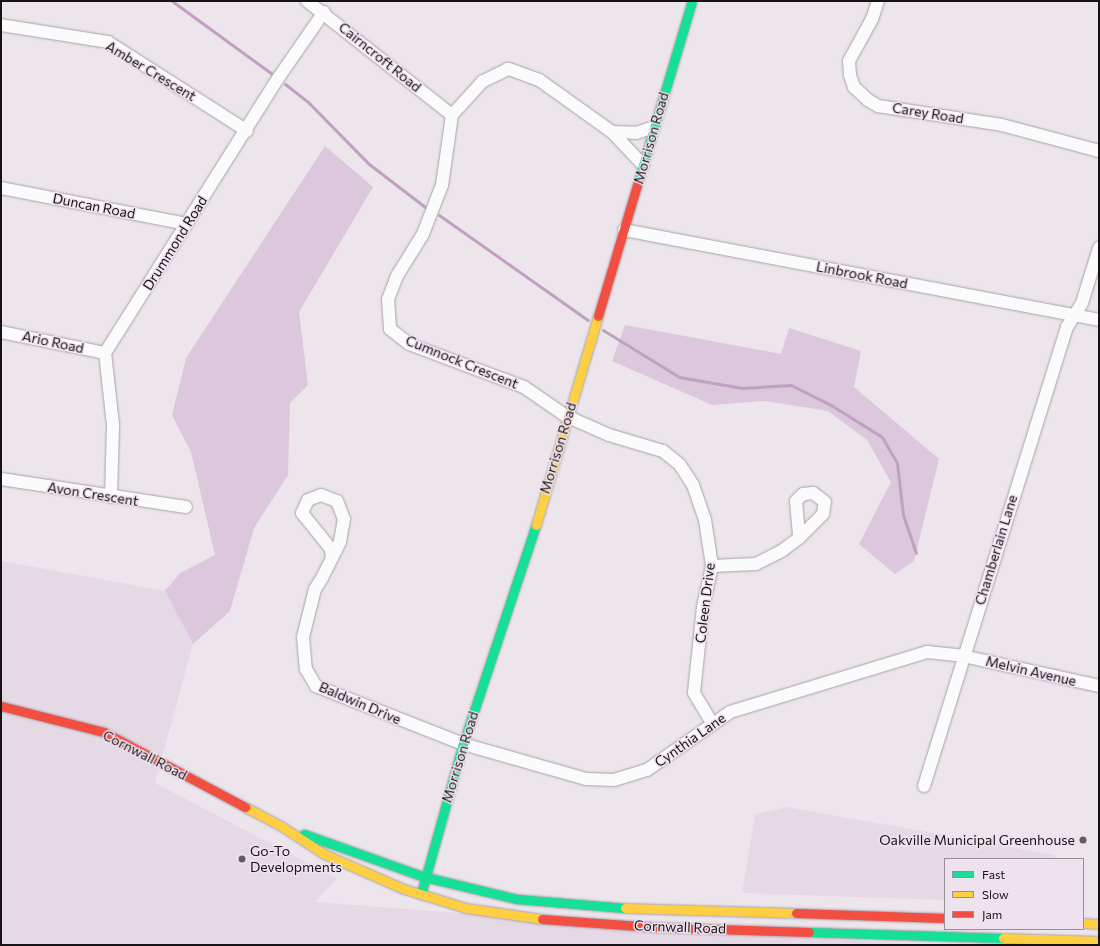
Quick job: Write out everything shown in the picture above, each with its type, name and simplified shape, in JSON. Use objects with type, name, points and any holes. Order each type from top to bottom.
[{"type":"main road","name":"Morrison Road","points":[[421,894],[463,744],[532,538],[566,416],[624,230],[692,1]]},
{"type":"main road","name":"Cornwall Road","points":[[1,706],[104,732],[281,826],[324,854],[421,894],[495,914],[557,921],[653,927],[1099,941]]},
{"type":"main road","name":"Cornwall Road","points":[[281,826],[425,878],[517,899],[637,908],[944,918]]},
{"type":"main road","points":[[1084,923],[1099,924]]},
{"type":"street","name":"Cairncroft Road","points":[[307,1],[324,12],[452,115]]},
{"type":"street","name":"Carey Road","points":[[878,1],[872,19],[849,61],[850,75],[854,87],[868,100],[878,106],[1002,125],[1099,151]]},
{"type":"street","name":"Drummond Road","points":[[105,353],[246,131],[324,12]]},
{"type":"street","name":"Amber Crescent","points":[[1,25],[108,42],[246,131]]},
{"type":"street","points":[[452,115],[483,80],[508,69],[539,80],[612,132],[643,165]]},
{"type":"street","name":"Cumnock Crescent","points":[[452,115],[442,185],[423,234],[397,276],[388,299],[390,328],[409,344],[524,387],[566,416]]},
{"type":"street","points":[[612,132],[636,133],[654,127]]},
{"type":"street","name":"Duncan Road","points":[[1,188],[187,224]]},
{"type":"street","name":"Linbrook Road","points":[[624,230],[1099,320]]},
{"type":"street","name":"Chamberlain Lane","points":[[924,786],[963,656],[1067,327],[1073,315],[1082,303],[1099,248]]},
{"type":"street","name":"Ario Road","points":[[1,332],[105,353]]},
{"type":"street","points":[[105,353],[113,425],[111,497]]},
{"type":"street","name":"Coleen Drive","points":[[566,416],[609,435],[663,451],[680,465],[693,485],[705,520],[712,566],[703,607],[694,693],[712,722]]},
{"type":"street","name":"Avon Crescent","points":[[1,479],[111,497],[186,507]]},
{"type":"street","name":"Baldwin Drive","points":[[332,558],[331,549],[302,513],[308,500],[321,495],[337,501],[344,519],[340,542],[332,558],[315,589],[303,637],[306,669],[316,686],[463,744]]},
{"type":"street","points":[[712,566],[756,564],[799,538]]},
{"type":"street","name":"Cynthia Lane","points":[[463,744],[586,779],[614,780],[647,770],[712,722],[730,712],[927,652],[963,656]]},
{"type":"street","name":"Melvin Avenue","points":[[963,656],[1099,686]]},
{"type":"shaded area","points":[[325,146],[373,187],[299,312],[308,385],[290,403],[288,475],[254,528],[230,611],[193,644],[165,591],[180,573],[215,555],[191,452],[172,415],[186,358]]},
{"type":"shaded area","points":[[625,325],[781,354],[789,328],[861,351],[854,387],[939,459],[914,561],[895,574],[859,544],[891,482],[867,440],[828,411],[765,401],[712,405],[612,361]]},
{"type":"shaded area","points":[[1,561],[165,591],[193,644],[155,783],[337,878],[315,902],[731,934],[932,945],[1,945]]},
{"type":"shaded area","points":[[787,807],[1055,855],[1055,858],[944,858],[944,900],[742,893],[755,814]]},
{"type":"waterway","points":[[172,1],[272,74]]},
{"type":"waterway","points":[[285,84],[309,103],[369,164],[425,207]]},
{"type":"waterway","points":[[439,215],[588,320]]},
{"type":"waterway","points":[[603,330],[679,377],[742,388],[791,385],[831,405],[882,437],[897,463],[903,515],[916,553]]},
{"type":"traffic: fast","points":[[638,182],[692,1]]},
{"type":"traffic: fast","points":[[421,894],[463,744],[536,525]]},
{"type":"traffic: fast","points":[[304,834],[425,877],[517,899],[625,908]]},
{"type":"traffic: fast","points":[[809,932],[1003,938]]},
{"type":"traffic: slow","points":[[536,525],[598,316]]},
{"type":"traffic: slow","points":[[245,807],[281,826],[324,854],[404,889],[466,908],[542,919]]},
{"type":"traffic: slow","points":[[625,908],[796,913]]},
{"type":"traffic: slow","points":[[1084,923],[1099,924]]},
{"type":"traffic: slow","points":[[1003,938],[1099,941]]},
{"type":"traffic: jam","points":[[598,316],[638,182]]},
{"type":"traffic: jam","points":[[1,706],[104,732],[245,807]]},
{"type":"traffic: jam","points":[[796,913],[944,918]]},
{"type":"traffic: jam","points":[[542,919],[653,927],[809,932]]},
{"type":"place","name":"Oakville Municipal Greenhouse","points":[[1083,840]]},
{"type":"place","name":"Go-To Developments","points":[[242,859]]}]
